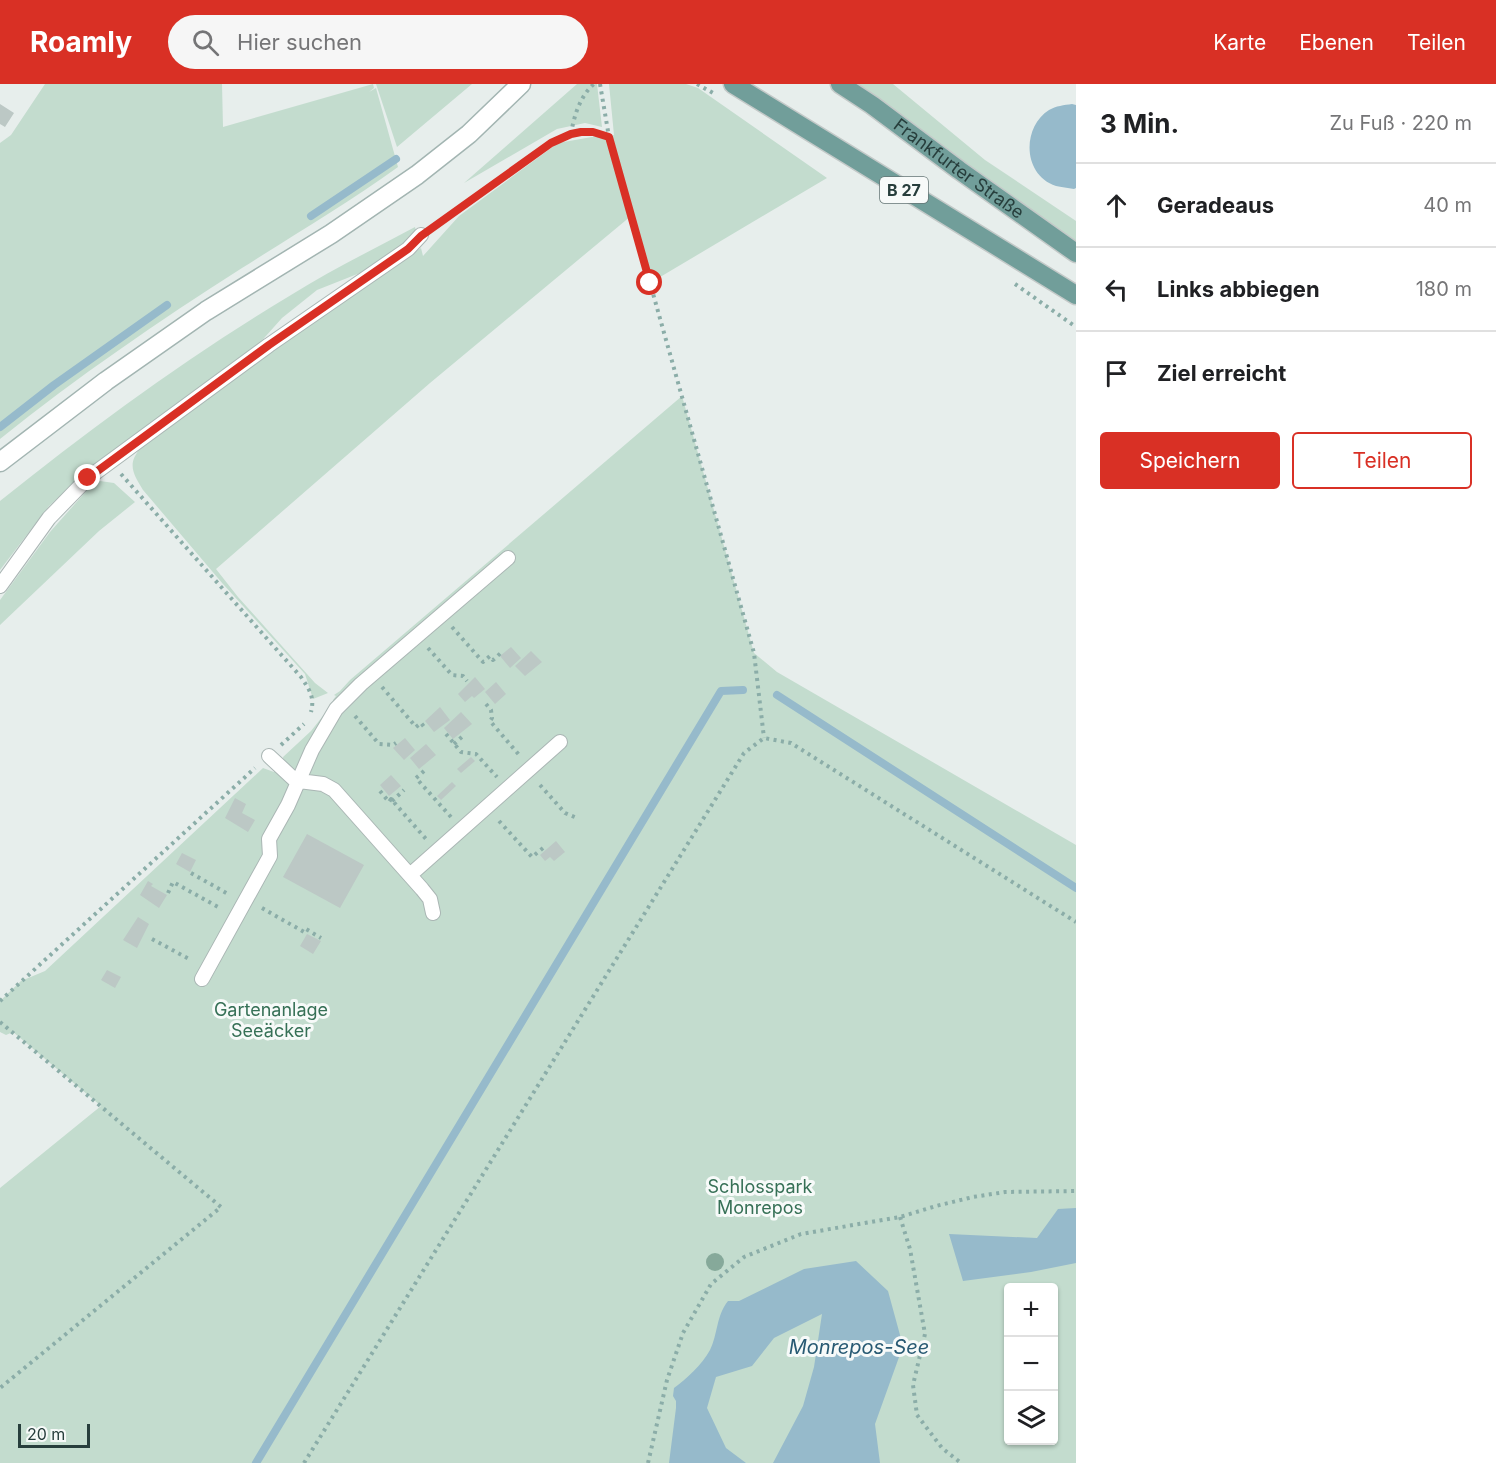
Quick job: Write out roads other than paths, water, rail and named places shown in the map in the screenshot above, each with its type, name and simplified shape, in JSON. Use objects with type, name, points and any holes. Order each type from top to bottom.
[{"type":"main road","name":"B 27","points":[[733,84],[1076,296]]},
{"type":"main road","name":"Frankfurter Straße","points":[[840,84],[1076,253]]},
{"type":"main road","points":[[0,462],[106,381],[206,311],[340,228],[417,175],[469,134],[522,85]]},
{"type":"lane","points":[[0,586],[59,505],[88,478],[269,345],[408,249],[421,236]]},
{"type":"lane","points":[[205,974],[270,856],[269,839],[325,726],[343,702],[372,675],[508,558]]},
{"type":"lane","points":[[410,875],[560,742]]},
{"type":"lane","points":[[269,756],[298,782],[323,784],[334,790],[430,899],[433,913]]},
{"type":"water","points":[[1076,105],[1076,188],[1074,189],[1056,186],[1045,180],[1037,172],[1032,162],[1030,150],[1030,139],[1040,118],[1049,110]]},
{"type":"water","points":[[1076,1208],[1076,1263],[1031,1272],[963,1281],[949,1234],[1037,1238],[1058,1209]]},
{"type":"water","name":"Monrepos-See","points":[[856,1261],[888,1291],[903,1346],[875,1424],[880,1463],[773,1463],[803,1406],[814,1367],[822,1314],[774,1338],[752,1366],[716,1377],[707,1408],[726,1448],[746,1463],[669,1463],[676,1408],[674,1388],[707,1356],[713,1344],[721,1313],[728,1301],[739,1301],[804,1269]]},
{"type":"waterway","points":[[311,216],[396,159]]},
{"type":"waterway","points":[[0,427],[54,385],[167,305]]},
{"type":"waterway","points":[[256,1463],[721,691],[743,690]]},
{"type":"waterway","points":[[777,695],[1076,888]]},
{"type":"park label","name":"Gartenanlage Seeäcker","points":[[271,1020]]},
{"type":"park label","name":"Schlosspark Monrepos","points":[[760,1197]]}]
